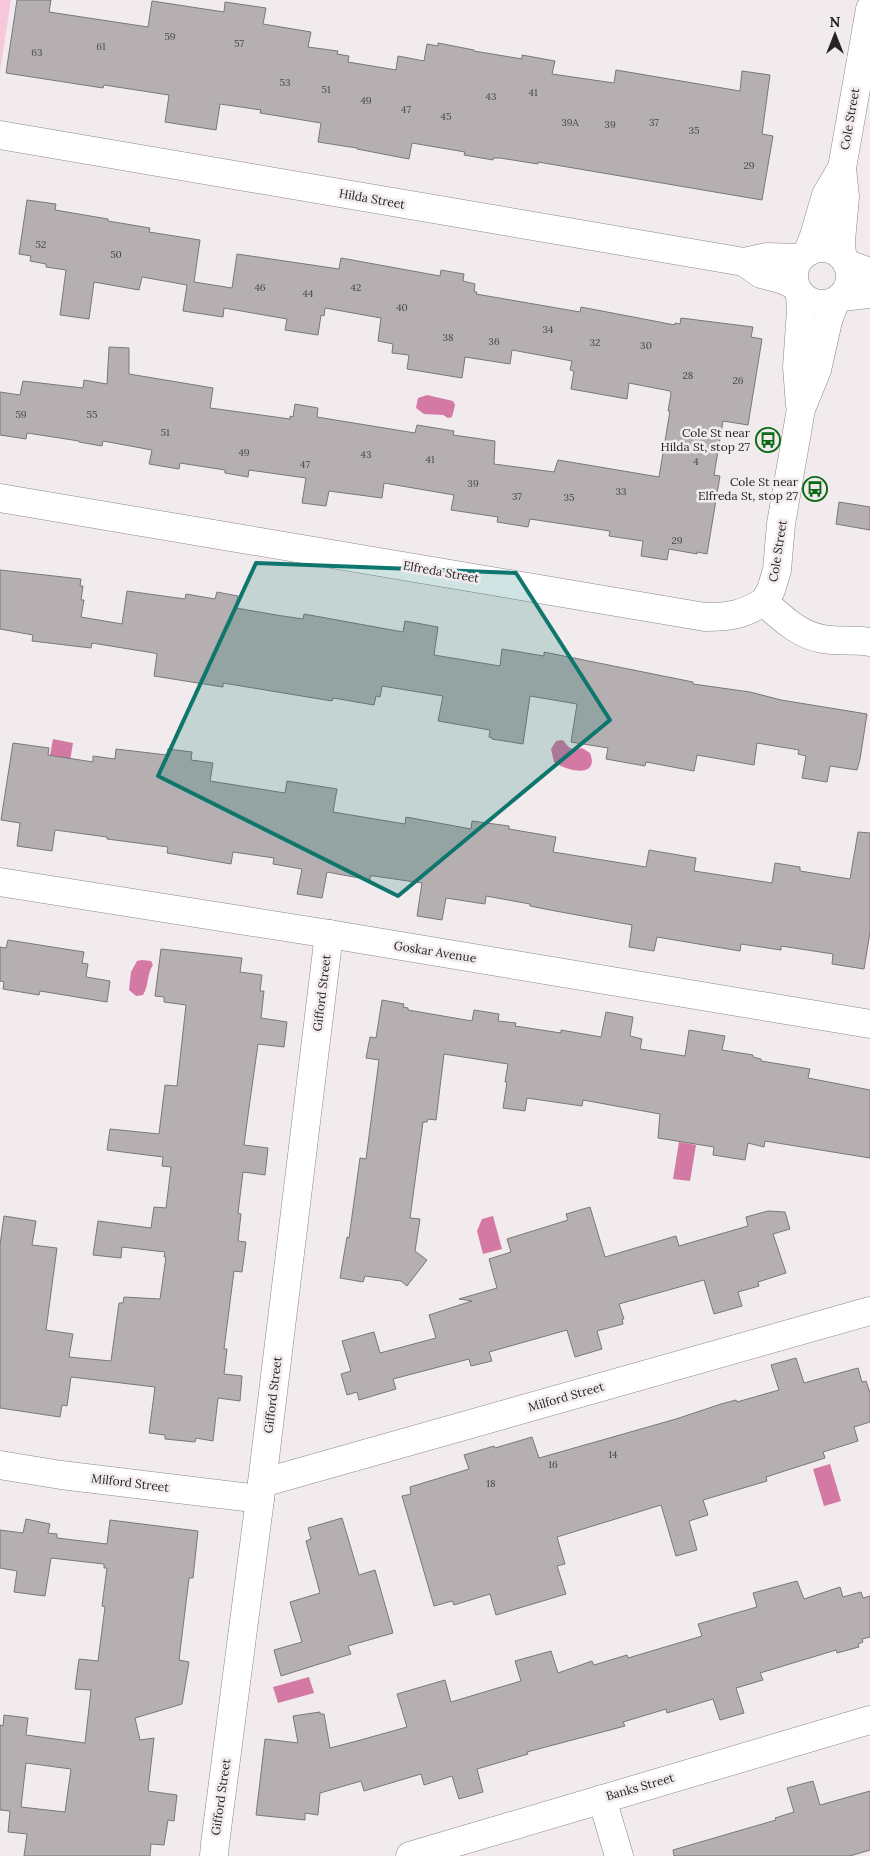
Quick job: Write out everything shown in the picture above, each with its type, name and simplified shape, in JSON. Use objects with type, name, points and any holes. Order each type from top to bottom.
[{"type":"street","name":"Cole Street","points":[[853,264],[841,241],[845,197],[842,168],[869,7]]},
{"type":"street","name":"Hilda Street","points":[[0,135],[744,262],[767,257],[804,255]]},
{"type":"street","name":"Cole Street","points":[[804,255],[814,236],[826,195],[842,168]]},
{"type":"street","points":[[838,299],[847,289],[853,264],[826,248],[817,249],[804,255],[795,267],[794,277],[798,291],[808,301],[826,304],[838,299],[870,294]]},
{"type":"street","name":"Hilda Street","points":[[744,262],[761,274],[784,280],[798,291]]},
{"type":"street","name":"Cole Street","points":[[798,291],[801,310],[797,367],[801,409]]},
{"type":"street","name":"Cole Street","points":[[764,602],[771,590],[777,570],[782,524],[801,409],[817,370],[828,321],[838,299]]},
{"type":"street","name":"Elfreda Street","points":[[0,498],[705,617],[729,617],[746,612],[764,602]]},
{"type":"street","points":[[764,602],[797,630],[810,636],[824,639],[870,642]]},
{"type":"street","name":"Goskar Avenue","points":[[0,882],[329,934],[870,1024]]},
{"type":"street","name":"Gifford Street","points":[[214,1856],[329,934]]},
{"type":"street","name":"Milford Street","points":[[0,1465],[61,1475],[261,1491],[870,1311]]},
{"type":"street","name":"Banks Street","points":[[410,1856],[870,1720]]},
{"type":"street","points":[[602,1799],[619,1856]]},
{"type":"highlighted area","points":[[256,563],[516,573],[610,720],[398,896],[158,776]]},
{"type":"shaded area","points":[[0,0],[11,0],[0,71]]},
{"type":"shaded area","points":[[427,395],[453,401],[455,405],[452,417],[424,414],[416,408],[418,398]]},
{"type":"shaded area","points":[[53,739],[73,743],[67,780],[46,777]]},
{"type":"shaded area","points":[[561,740],[572,749],[582,748],[590,753],[592,761],[590,767],[580,771],[566,768],[554,762],[551,749],[556,741]]},
{"type":"shaded area","points":[[137,961],[151,961],[153,965],[143,995],[136,996],[129,990],[131,972]]},
{"type":"shaded area","points":[[679,1142],[696,1145],[690,1181],[673,1179]]},
{"type":"shaded area","points":[[493,1216],[502,1249],[483,1254],[477,1231],[482,1219]]},
{"type":"shaded area","points":[[830,1464],[841,1501],[824,1506],[813,1469]]},
{"type":"shaded area","points":[[309,1677],[314,1693],[278,1703],[273,1687]]},
{"type":"building","points":[[17,0],[51,0],[49,12],[148,27],[152,1],[224,12],[225,2],[266,8],[263,24],[311,32],[308,47],[338,51],[337,54],[349,56],[348,62],[396,70],[398,56],[424,61],[427,44],[438,46],[438,43],[522,59],[522,55],[555,61],[552,74],[614,83],[616,70],[740,91],[742,71],[770,75],[762,134],[773,136],[762,200],[538,162],[538,164],[500,158],[493,158],[493,160],[464,155],[465,152],[412,143],[409,159],[318,142],[321,123],[260,113],[261,110],[220,104],[216,130],[165,122],[169,95],[104,85],[103,88],[6,73]]},
{"type":"building","points":[[27,200],[56,204],[55,210],[150,228],[149,232],[200,240],[194,282],[232,288],[237,254],[339,269],[341,258],[440,276],[441,270],[464,274],[463,281],[475,284],[474,292],[477,292],[476,294],[580,312],[581,307],[675,325],[675,323],[680,324],[681,318],[753,327],[751,337],[762,339],[748,425],[723,421],[714,475],[720,476],[707,554],[669,549],[667,560],[641,556],[643,541],[609,536],[610,531],[530,519],[528,527],[497,522],[498,517],[451,510],[454,495],[384,483],[382,498],[329,491],[326,506],[302,503],[306,478],[249,470],[248,477],[225,473],[225,470],[180,463],[179,469],[149,464],[152,450],[103,441],[102,446],[27,433],[26,439],[0,435],[0,392],[20,395],[23,381],[83,388],[84,380],[107,384],[109,347],[129,348],[129,374],[213,388],[210,408],[290,419],[290,416],[293,417],[295,404],[318,408],[317,417],[415,433],[417,425],[454,431],[453,435],[495,441],[494,464],[554,472],[558,460],[659,477],[670,411],[668,411],[670,391],[629,383],[627,399],[571,389],[574,371],[570,370],[572,361],[512,350],[510,364],[465,357],[462,378],[407,369],[409,355],[392,353],[393,344],[378,341],[381,318],[325,308],[324,316],[321,315],[318,335],[285,330],[287,319],[224,308],[223,317],[183,311],[187,285],[142,277],[139,290],[94,282],[89,319],[60,315],[66,270],[46,267],[46,264],[30,261],[31,256],[19,254]]},
{"type":"building","points":[[839,502],[870,507],[870,530],[836,524]]},
{"type":"building","points":[[0,570],[81,579],[80,586],[83,586],[81,600],[84,600],[81,617],[122,624],[127,591],[185,599],[186,594],[215,599],[217,592],[238,596],[236,608],[276,615],[303,619],[304,614],[403,632],[405,621],[438,627],[434,655],[500,666],[502,649],[544,656],[544,652],[693,682],[693,684],[750,692],[781,700],[867,714],[860,759],[857,770],[830,766],[827,782],[802,778],[806,756],[798,754],[799,750],[757,743],[754,765],[697,755],[694,771],[646,762],[645,766],[606,759],[608,748],[571,742],[577,704],[530,696],[523,744],[492,739],[489,737],[490,730],[438,721],[443,696],[382,686],[380,697],[376,696],[374,705],[333,698],[332,701],[223,683],[223,687],[154,676],[157,654],[154,653],[92,643],[91,648],[32,641],[33,635],[0,629]]},
{"type":"building","points":[[13,743],[49,748],[48,755],[93,762],[93,756],[115,759],[116,749],[167,755],[168,749],[192,752],[191,760],[213,763],[210,781],[285,793],[287,781],[337,789],[333,812],[405,824],[406,817],[471,829],[472,821],[509,826],[509,829],[556,837],[553,852],[646,867],[649,850],[696,858],[694,871],[772,883],[775,863],[800,867],[800,871],[850,879],[858,832],[870,833],[870,932],[864,969],[832,964],[833,954],[781,946],[781,950],[741,944],[740,951],[657,937],[654,951],[629,947],[632,925],[486,896],[485,904],[446,898],[442,920],[417,916],[422,883],[374,876],[370,876],[370,880],[327,872],[322,898],[297,894],[302,869],[273,864],[274,858],[233,852],[231,864],[167,853],[168,847],[55,830],[52,851],[17,846],[20,823],[1,820]]},
{"type":"building","points":[[8,940],[84,952],[82,963],[88,964],[86,977],[110,981],[107,1002],[40,991],[39,995],[3,989],[4,982],[0,981],[0,947],[6,948]]},
{"type":"building","points":[[161,949],[242,958],[240,972],[262,975],[260,991],[264,991],[261,1018],[287,1022],[284,1047],[258,1044],[244,1145],[268,1148],[265,1175],[243,1172],[238,1213],[241,1214],[238,1241],[246,1242],[242,1272],[234,1271],[224,1349],[227,1349],[224,1374],[242,1376],[240,1401],[218,1398],[213,1441],[196,1438],[195,1442],[165,1439],[165,1435],[149,1433],[155,1387],[71,1377],[67,1406],[62,1405],[60,1417],[0,1408],[0,1245],[4,1216],[36,1221],[32,1245],[57,1248],[46,1330],[73,1334],[69,1357],[111,1361],[119,1303],[123,1303],[124,1297],[160,1299],[166,1257],[164,1257],[165,1252],[122,1247],[121,1258],[93,1255],[98,1221],[151,1228],[154,1207],[166,1208],[171,1167],[162,1166],[163,1157],[107,1150],[110,1129],[159,1134],[165,1085],[177,1086],[186,1005],[164,1002],[164,997],[155,996]]},
{"type":"building","points":[[382,1000],[404,1004],[403,1007],[408,1008],[408,1010],[472,1021],[474,1010],[499,1014],[498,1021],[516,1023],[515,1026],[561,1033],[561,1030],[601,1037],[606,1012],[633,1017],[630,1036],[642,1039],[640,1049],[685,1056],[689,1030],[725,1036],[722,1050],[753,1055],[753,1057],[761,1059],[761,1061],[810,1069],[808,1078],[870,1090],[870,1158],[765,1141],[764,1147],[748,1143],[745,1160],[713,1155],[714,1147],[658,1138],[660,1114],[583,1100],[582,1106],[527,1098],[525,1111],[503,1108],[508,1064],[444,1054],[436,1120],[428,1119],[427,1122],[423,1122],[410,1218],[420,1219],[415,1251],[427,1260],[407,1286],[401,1281],[365,1276],[363,1282],[340,1278],[347,1237],[349,1238],[360,1158],[366,1159],[379,1060],[366,1058],[370,1037],[376,1038]]},
{"type":"building","points":[[590,1207],[605,1257],[676,1236],[679,1246],[748,1226],[746,1217],[768,1211],[785,1212],[790,1229],[773,1234],[786,1273],[758,1282],[759,1286],[738,1292],[742,1306],[714,1314],[704,1280],[619,1304],[624,1319],[622,1319],[623,1324],[597,1331],[602,1349],[575,1357],[567,1330],[489,1352],[492,1361],[471,1366],[469,1359],[393,1379],[396,1389],[359,1400],[357,1392],[347,1395],[341,1374],[351,1371],[342,1341],[374,1332],[380,1353],[436,1338],[429,1315],[472,1301],[459,1299],[497,1288],[489,1259],[511,1252],[507,1239],[568,1220],[566,1214]]},
{"type":"building","points":[[796,1358],[804,1383],[858,1368],[862,1382],[866,1381],[870,1393],[870,1422],[854,1427],[858,1441],[823,1452],[825,1458],[766,1477],[767,1481],[703,1500],[708,1515],[689,1521],[697,1550],[676,1556],[661,1505],[557,1537],[565,1564],[557,1566],[566,1594],[496,1615],[490,1594],[454,1605],[452,1601],[434,1606],[402,1496],[411,1494],[410,1487],[469,1469],[464,1455],[494,1446],[495,1448],[532,1437],[539,1458],[676,1419],[721,1404],[736,1400],[737,1402],[779,1390],[771,1365]]},
{"type":"building","points":[[342,1518],[359,1575],[375,1570],[393,1633],[348,1646],[351,1654],[281,1676],[274,1650],[302,1642],[290,1602],[320,1593],[306,1541],[311,1539],[308,1528]]},
{"type":"building","points":[[26,1519],[50,1524],[48,1533],[57,1534],[57,1538],[107,1544],[110,1520],[198,1531],[193,1578],[189,1578],[179,1660],[189,1662],[182,1704],[135,1718],[140,1740],[154,1738],[148,1791],[177,1795],[174,1821],[168,1820],[164,1845],[151,1844],[150,1856],[24,1856],[27,1834],[8,1832],[10,1811],[0,1810],[0,1725],[3,1726],[4,1715],[28,1718],[26,1735],[85,1743],[91,1690],[75,1689],[79,1659],[98,1661],[105,1607],[102,1606],[107,1568],[104,1568],[104,1564],[51,1558],[45,1596],[14,1592],[17,1571],[0,1568],[0,1530],[23,1533]],"holes":[[[26,1763],[71,1769],[65,1812],[21,1807]]]},
{"type":"building","points":[[797,1581],[804,1599],[840,1587],[843,1597],[861,1592],[863,1598],[870,1596],[870,1637],[862,1639],[863,1642],[858,1644],[859,1647],[837,1653],[836,1650],[760,1673],[763,1680],[736,1688],[744,1713],[720,1720],[713,1699],[667,1713],[666,1709],[623,1722],[625,1726],[527,1752],[528,1754],[477,1769],[483,1792],[459,1799],[452,1776],[424,1785],[421,1774],[364,1791],[361,1781],[320,1793],[318,1815],[305,1813],[305,1820],[256,1815],[265,1739],[298,1743],[293,1716],[320,1712],[320,1714],[324,1714],[330,1748],[357,1741],[407,1727],[397,1694],[445,1680],[451,1702],[521,1681],[515,1661],[551,1651],[558,1673],[592,1661],[594,1665],[627,1655],[628,1658],[702,1636],[698,1624],[757,1607],[753,1593]]},
{"type":"building","points":[[813,1781],[820,1805],[870,1791],[870,1850],[850,1856],[674,1856],[673,1850],[776,1820],[775,1818],[794,1812],[787,1788]]},
{"type":"place","name":"Cole St near Hilda St, stop 27","points":[[768,440]]},
{"type":"place","name":"Cole St near Elfreda St, stop 27","points":[[815,489]]}]
